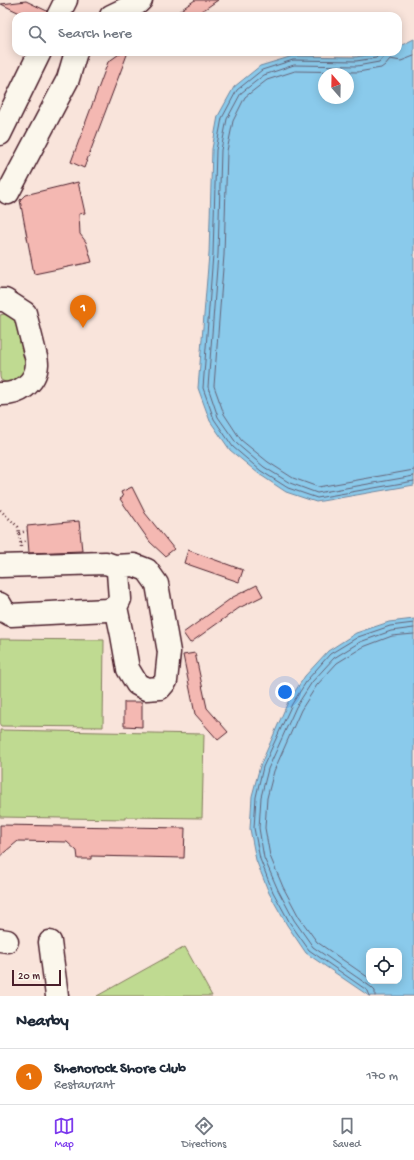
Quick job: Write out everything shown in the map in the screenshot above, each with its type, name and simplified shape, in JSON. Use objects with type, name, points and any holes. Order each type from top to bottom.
[{"type":"street","points":[[60,12],[66,0]]},
{"type":"street","points":[[119,12],[141,0]]},
{"type":"street","points":[[0,134],[38,56]]},
{"type":"street","points":[[8,193],[68,79],[75,56]]},
{"type":"street","points":[[0,394],[9,394],[25,388],[34,376],[37,364],[25,313],[3,298]]},
{"type":"street","points":[[0,566],[106,563],[114,566],[134,565],[147,570],[157,584],[168,652],[166,681],[160,688],[146,689],[137,684],[128,669],[116,607],[120,599],[118,572],[114,566]]},
{"type":"street","points":[[0,604],[4,612],[11,615],[107,610],[116,607]]},
{"type":"street","points":[[50,942],[57,996]]},
{"type":"path","points":[[0,510],[18,527],[25,566]]},
{"type":"path","points":[[19,533],[27,531]]},
{"type":"path","points":[[20,543],[28,542]]},
{"type":"green space","points":[[4,314],[16,319],[18,323],[26,367],[20,378],[10,383],[1,380],[0,377],[0,315]]},
{"type":"green space","points":[[0,639],[104,640],[103,727],[0,726]]},
{"type":"green space","points":[[0,730],[204,734],[202,818],[125,817],[125,819],[0,817]]},
{"type":"green space","points":[[185,947],[212,996],[97,996]]},
{"type":"water","points":[[414,39],[414,485],[316,502],[286,492],[259,474],[230,450],[210,421],[198,388],[209,254],[212,149],[218,116],[234,87],[260,66],[293,56],[402,56],[402,45]]},
{"type":"water","points":[[414,619],[414,996],[369,996],[306,953],[287,925],[269,893],[256,860],[250,829],[252,796],[260,766],[288,702],[305,676],[328,651],[356,633],[389,622]]},
{"type":"building","points":[[195,0],[218,0],[201,12],[178,12]]},
{"type":"building","points":[[26,1],[47,11],[18,12],[1,4]]},
{"type":"building","points":[[116,56],[126,56],[84,168],[71,162],[108,62]]},
{"type":"building","points":[[78,182],[85,213],[79,214],[80,234],[86,242],[92,262],[34,274],[20,200],[25,195]]},
{"type":"building","points":[[132,487],[145,513],[174,549],[165,556],[150,542],[120,499],[123,497],[121,492]]},
{"type":"building","points":[[79,521],[82,551],[29,553],[27,526]]},
{"type":"building","points":[[188,550],[243,570],[239,582],[184,563]]},
{"type":"building","points":[[257,585],[263,596],[239,608],[190,643],[183,633],[233,597]]},
{"type":"building","points":[[195,653],[207,708],[228,732],[218,740],[195,714],[183,655]]},
{"type":"building","points":[[124,702],[142,702],[142,727],[124,726]]},
{"type":"building","points":[[0,825],[185,828],[184,858],[91,856],[91,859],[78,859],[77,851],[67,842],[18,841],[0,856]]},
{"type":"place","name":"Shenorock Shore Club","points":[[83,328]]}]
